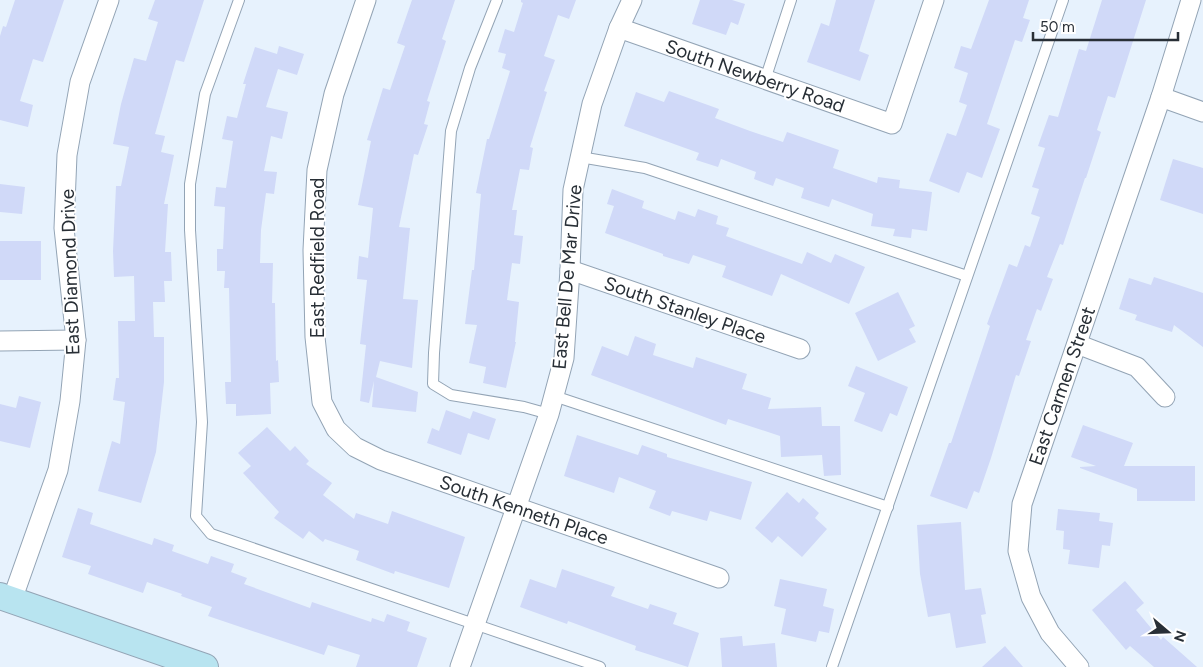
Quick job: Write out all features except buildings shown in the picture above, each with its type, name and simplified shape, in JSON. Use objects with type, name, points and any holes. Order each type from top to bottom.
[{"type":"street","name":"East Diamond Drive","points":[[6,598],[58,470],[70,401],[76,340],[64,228],[67,155],[80,82],[109,0]]},
{"type":"street","name":"East Redfield Road","points":[[336,429],[322,402],[315,337],[313,250],[317,170],[334,94],[366,0]]},
{"type":"street","name":"East Bell De Mar Drive","points":[[460,667],[517,508],[551,405],[564,358],[573,190],[592,104],[619,28],[632,0]]},
{"type":"street","name":"South Newberry Road","points":[[619,28],[892,124],[934,0]]},
{"type":"street","name":"East Carmen Street","points":[[1078,667],[1050,633],[1031,598],[1018,551],[1022,504],[1161,97],[1191,0]]},
{"type":"street","points":[[1161,97],[1203,112]]},
{"type":"street","name":"South Stanley Place","points":[[570,270],[800,349]]},
{"type":"street","points":[[0,341],[76,340]]},
{"type":"street","points":[[1077,344],[1136,367],[1165,397]]},
{"type":"street","name":"South Kenneth Place","points":[[336,429],[355,446],[381,460],[719,578]]},
{"type":"street","points":[[6,598],[204,667]]},
{"type":"lane","points":[[239,0],[205,94],[190,184],[190,230],[202,422],[196,516],[211,534],[600,667]]},
{"type":"lane","points":[[497,0],[470,68],[451,131],[433,384],[451,396],[524,407],[551,405],[888,507]]},
{"type":"lane","points":[[766,80],[791,0]]},
{"type":"lane","points":[[832,667],[1063,0]]},
{"type":"lane","points":[[580,157],[646,168],[967,276]]}]
